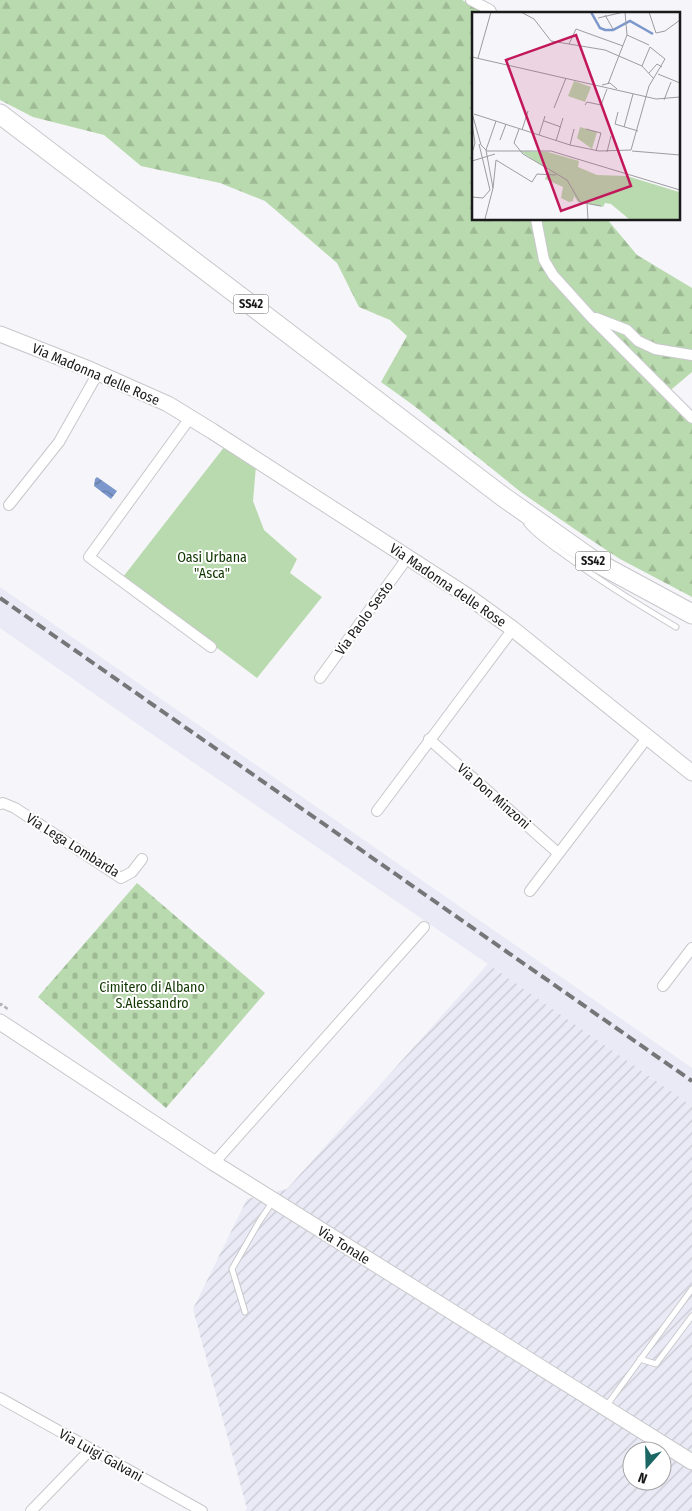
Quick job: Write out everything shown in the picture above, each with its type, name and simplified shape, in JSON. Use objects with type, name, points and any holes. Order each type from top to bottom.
[{"type":"highway","name":"SS42","points":[[0,114],[502,496],[594,561],[692,614]]},
{"type":"street","points":[[471,0],[491,12]]},
{"type":"street","points":[[536,220],[544,260],[553,275],[590,316],[692,418]]},
{"type":"street","points":[[590,316],[627,330],[638,341],[655,349],[692,355]]},
{"type":"street","name":"Via Madonna delle Rose","points":[[0,334],[98,373],[168,404],[466,595],[513,629],[692,773]]},
{"type":"street","points":[[9,505],[59,442],[98,373]]},
{"type":"street","points":[[190,418],[89,557],[211,647]]},
{"type":"street","name":"Via Paolo Sesto","points":[[320,678],[408,557]]},
{"type":"street","points":[[377,810],[513,629]]},
{"type":"street","points":[[530,891],[647,738]]},
{"type":"street","name":"Via Don Minzoni","points":[[429,739],[558,853]]},
{"type":"street","name":"Via Lega Lombarda","points":[[0,804],[3,803],[15,808],[121,878],[132,872],[142,860]]},
{"type":"street","points":[[214,1164],[424,927]]},
{"type":"street","points":[[663,986],[692,948]]},
{"type":"street","name":"Via Tonale","points":[[0,1022],[214,1164],[692,1462]]},
{"type":"street","name":"Via Luigi Galvani","points":[[0,1398],[202,1511]]},
{"type":"street","points":[[31,1511],[91,1449]]},
{"type":"lane","points":[[502,496],[519,515]]},
{"type":"lane","points":[[525,521],[536,534],[594,576],[676,627]]},
{"type":"lane","points":[[245,1312],[232,1269],[259,1222],[274,1201]]},
{"type":"lane","points":[[605,1408],[692,1289]]},
{"type":"lane","points":[[640,1359],[656,1364],[692,1316]]},
{"type":"shaded area","points":[[0,587],[692,1068],[692,1106],[0,628]]},
{"type":"shaded area","points":[[488,964],[692,1106],[692,1511],[245,1511],[247,1509],[193,1309],[247,1199],[287,1189]]},
{"type":"green space","points":[[0,0],[462,0],[485,12],[472,12],[472,220],[608,220],[637,255],[692,288],[692,372],[666,394],[692,421],[692,597],[620,559],[522,493],[413,405],[381,382],[407,336],[390,320],[359,307],[337,263],[265,201],[220,183],[141,166],[104,135],[33,117],[0,100]]},
{"type":"green space","name":"Oasi Urbana \"Asca\"","points":[[225,446],[256,466],[253,501],[264,530],[297,559],[290,573],[322,597],[257,678],[123,577]]},
{"type":"green space","name":"Cimitero di Albano S.Alessandro","points":[[137,883],[265,993],[166,1108],[38,997]]},
{"type":"water","points":[[97,477],[117,491],[111,499],[94,486]]},
{"type":"railway","points":[[0,598],[692,1081]]}]
